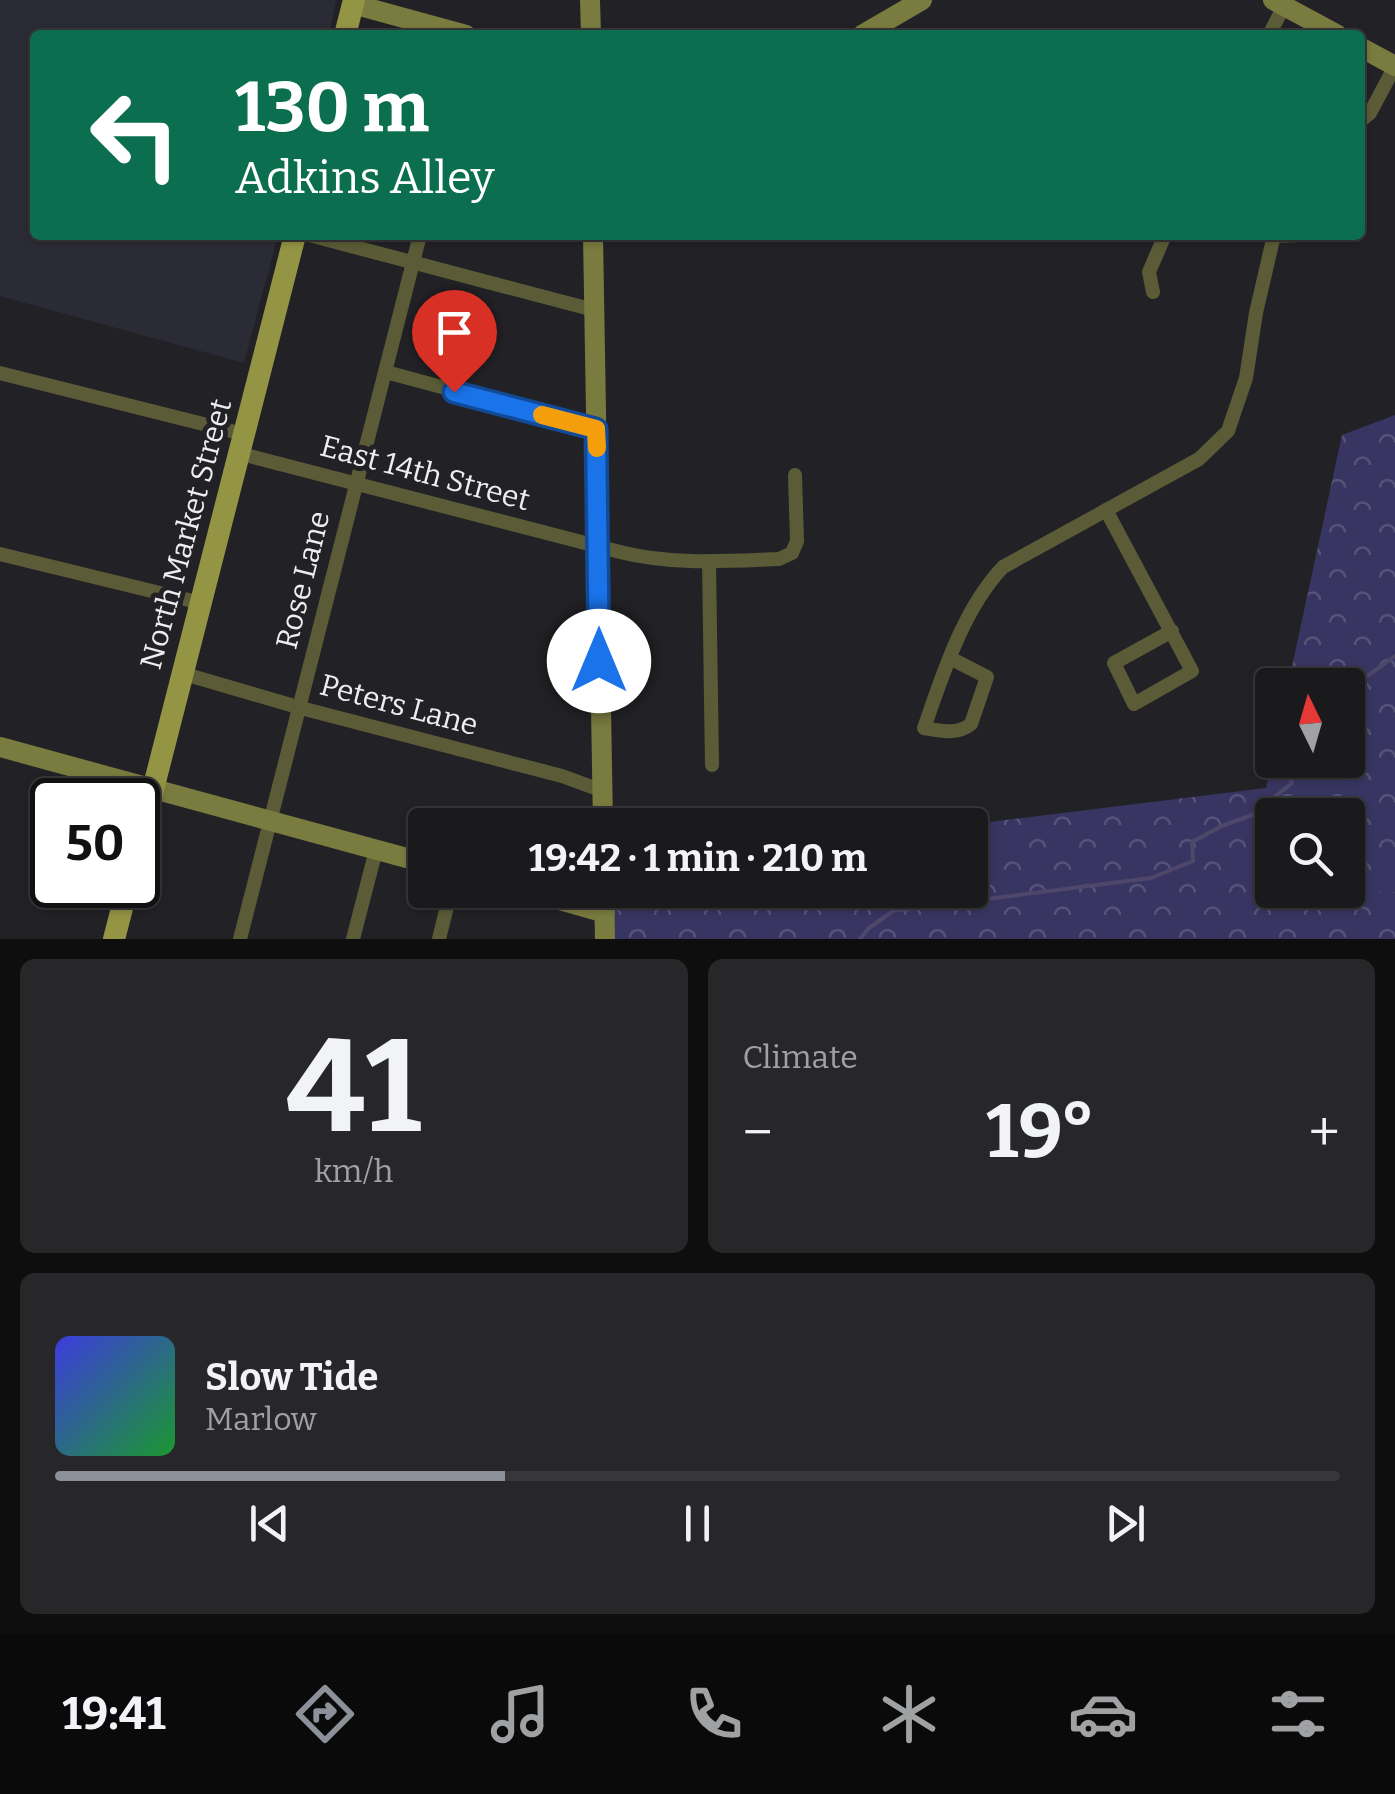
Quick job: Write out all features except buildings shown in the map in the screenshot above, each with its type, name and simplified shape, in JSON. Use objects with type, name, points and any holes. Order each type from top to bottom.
[{"type":"main road","points":[[347,30],[354,2]]},
{"type":"main road","name":"North Market Street","points":[[156,778],[294,240]]},
{"type":"main road","points":[[114,939],[122,908]]},
{"type":"street","points":[[590,0],[590,30]]},
{"type":"street","points":[[871,30],[922,0]]},
{"type":"street","points":[[354,2],[449,30]]},
{"type":"street","points":[[1270,30],[1278,3],[1329,30]]},
{"type":"street","points":[[1365,50],[1395,66],[1365,117]]},
{"type":"street","points":[[330,240],[594,310]]},
{"type":"street","name":"Rose Lane","points":[[240,939],[419,240]]},
{"type":"street","points":[[593,240],[603,808]]},
{"type":"street","points":[[1152,292],[1149,272],[1162,240]]},
{"type":"street","points":[[950,658],[987,677],[971,724],[965,729],[942,732],[924,728],[950,658],[981,596],[1004,567],[1199,458],[1228,431],[1246,378],[1273,240]]},
{"type":"street","points":[[386,372],[596,429]]},
{"type":"street","name":"East 14th Street","points":[[0,374],[240,443],[356,483],[653,560],[779,559],[792,552],[797,541],[796,475]]},
{"type":"street","points":[[1106,510],[1172,631],[1192,671],[1134,704],[1114,663],[1172,631]]},
{"type":"street","points":[[0,554],[201,603]]},
{"type":"street","points":[[708,561],[712,765]]},
{"type":"street","name":"Peters Lane","points":[[180,673],[604,790]]},
{"type":"street","points":[[0,748],[112,778]]},
{"type":"street","points":[[160,791],[408,858]]},
{"type":"street","points":[[353,939],[376,850]]},
{"type":"street","points":[[438,939],[447,908]]},
{"type":"street","points":[[589,908],[604,912]]},
{"type":"street","points":[[604,908],[605,939]]},
{"type":"shaded area","points":[[0,0],[336,0],[330,30],[30,30],[30,240],[277,240],[244,363],[0,296]]},
{"type":"green space","points":[[1395,415],[1395,939],[607,939],[606,908],[988,908],[988,822],[1266,788],[1268,778],[1365,778],[1365,668],[1292,668],[1342,435]]},
{"type":"green space","points":[[1017,826],[1021,857],[988,862],[988,830]]},
{"type":"green space","points":[[1395,847],[1395,892],[1380,893],[1374,870],[1382,855]]},
{"type":"waterway","points":[[1365,678],[1395,656]]},
{"type":"waterway","points":[[860,939],[893,911],[1151,878],[1193,861],[1192,842],[1252,815],[1292,783],[1289,778]]},
{"type":"slow traffic","points":[[542,415],[596,429],[597,448]]},
{"type":"route","points":[[454,392],[596,429],[599,661]]}]
